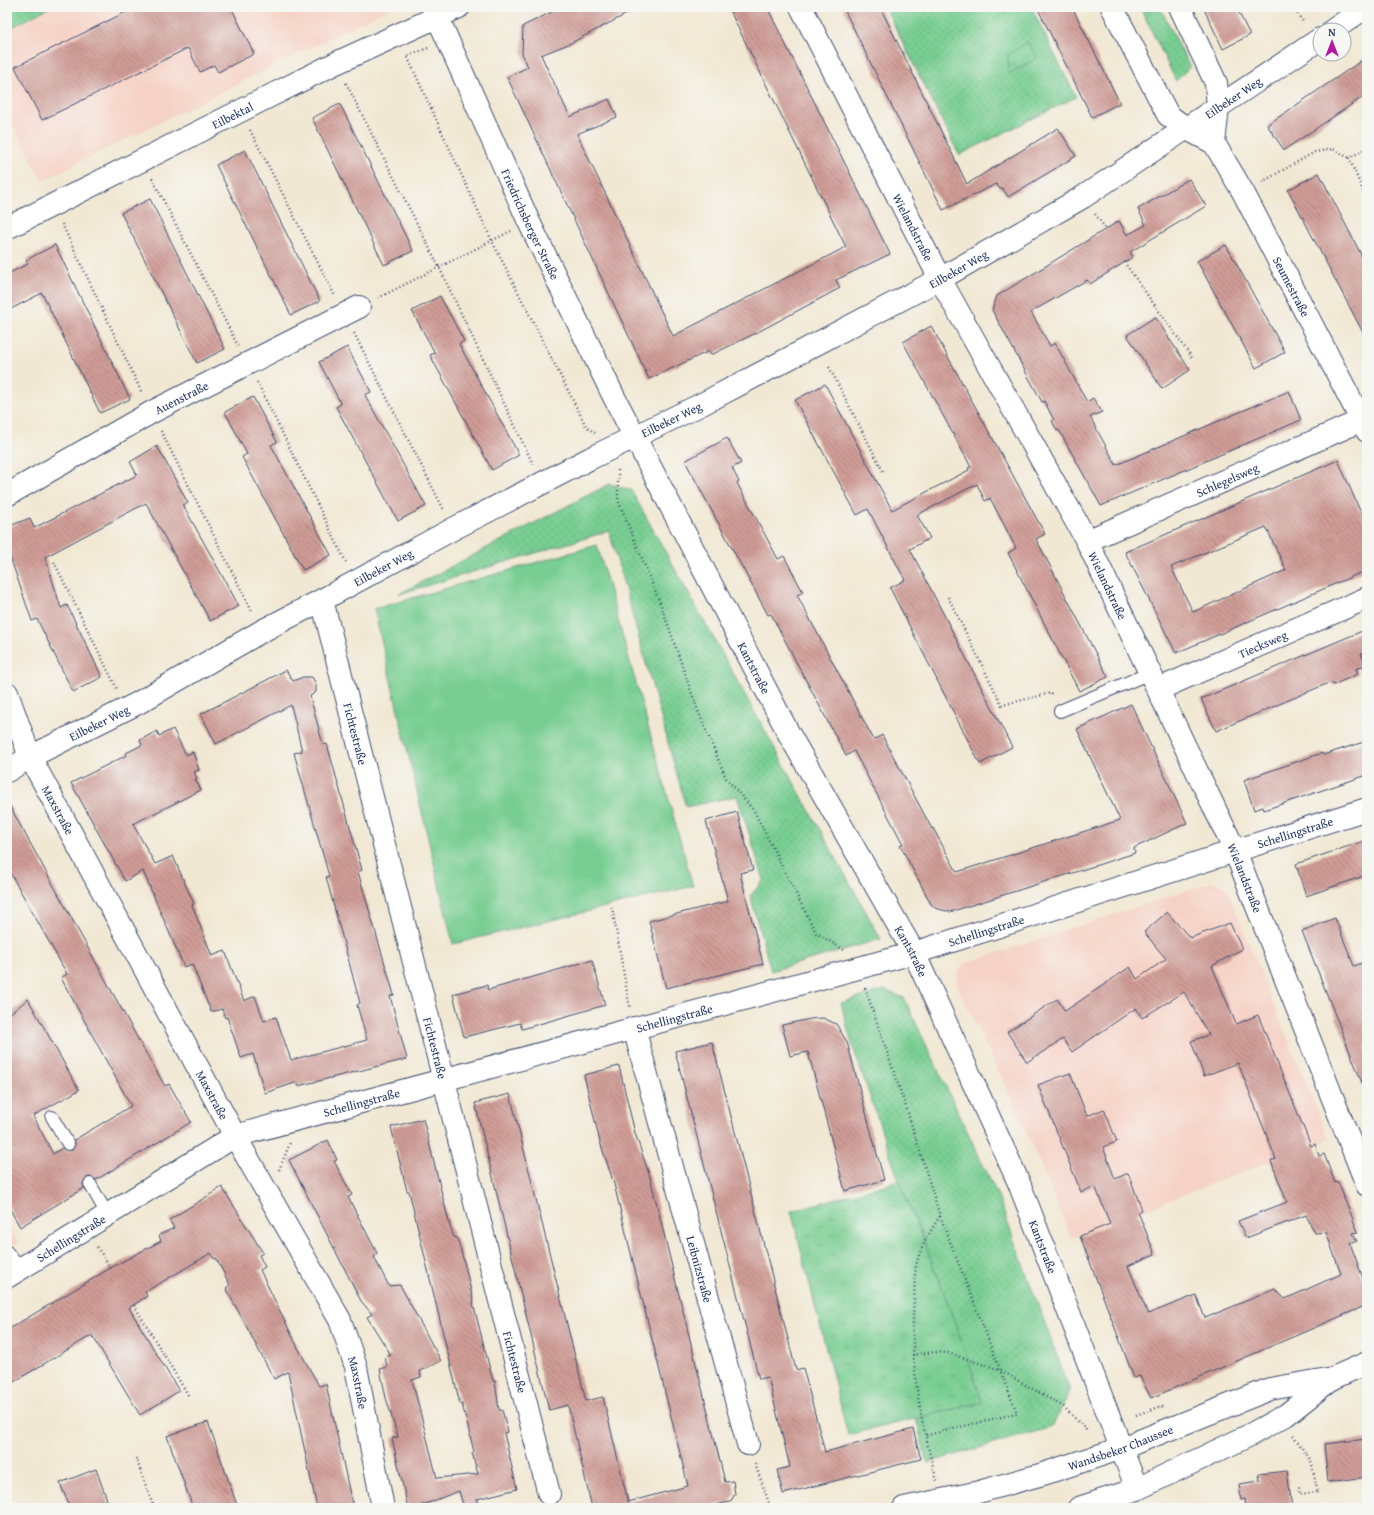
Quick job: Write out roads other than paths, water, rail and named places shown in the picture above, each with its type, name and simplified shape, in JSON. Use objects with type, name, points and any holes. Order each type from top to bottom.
[{"type":"street","name":"Eilbektal","points":[[7,228],[336,64],[435,12],[459,7]]},
{"type":"street","name":"Wielandstraße","points":[[801,7],[940,279],[1087,541],[1235,851],[1367,1185]]},
{"type":"street","points":[[1112,7],[1168,115],[1187,129],[1214,143],[1218,108],[1216,83],[1180,7]]},
{"type":"street","points":[[1344,22],[1366,7]]},
{"type":"street","name":"Friedrichsberger Straße","points":[[435,12],[529,222],[635,438]]},
{"type":"street","name":"Eilbeker Weg","points":[[7,771],[30,757],[127,709],[262,631],[542,482],[635,438],[940,279],[1083,197],[1312,44]]},
{"type":"street","name":"Seumestraße","points":[[1214,143],[1243,192],[1365,423]]},
{"type":"street","name":"Auenstraße","points":[[7,494],[152,412],[360,307]]},
{"type":"street","name":"Schlegelsweg","points":[[1087,541],[1365,423]]},
{"type":"street","name":"Kantstraße","points":[[635,438],[789,734],[914,953],[1019,1183],[1122,1448],[1128,1497]]},
{"type":"street","name":"Tiecksweg","points":[[1154,681],[1367,598]]},
{"type":"street","name":"Fichtestraße","points":[[322,600],[549,1494]]},
{"type":"street","name":"Maxstraße","points":[[7,693],[30,757],[235,1136],[340,1320],[356,1367],[383,1508]]},
{"type":"street","name":"Schellingstraße","points":[[11,1266],[85,1230],[235,1136],[914,953],[1367,809]]},
{"type":"street","name":"Leibnizstraße","points":[[634,1028],[748,1444]]},
{"type":"street","name":"Wandsbeker Chaussee","points":[[904,1508],[942,1500],[1043,1474],[1122,1448],[1270,1389],[1333,1378],[1367,1363]]},
{"type":"street","name":"Wandsbeker Chaussee","points":[[1079,1508],[1128,1497],[1242,1440],[1282,1418],[1333,1378]]},
{"type":"lane","points":[[1060,711],[1154,681]]},
{"type":"lane","points":[[52,1117],[68,1144]]},
{"type":"lane","points":[[90,1184],[108,1216]]}]
